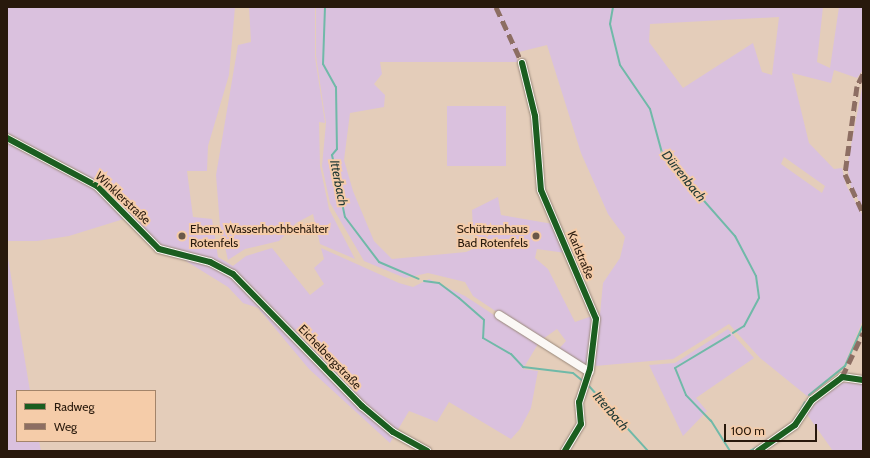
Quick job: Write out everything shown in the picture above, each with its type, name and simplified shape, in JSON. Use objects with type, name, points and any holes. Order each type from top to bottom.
[{"type":"street","name":"Karlstraße","points":[[522,63],[535,116],[541,190],[596,319],[586,378],[579,402],[581,424],[565,451]]},
{"type":"street","name":"Winklerstraße","points":[[7,138],[97,186],[159,249],[225,268]]},
{"type":"street","name":"Eichelbergstraße","points":[[225,268],[269,307],[313,358],[362,406],[393,432],[427,451]]},
{"type":"street","points":[[500,315],[586,378]]},
{"type":"street","points":[[758,451],[795,425],[812,400],[842,377],[863,380]]},
{"type":"shaded area","points":[[7,7],[235,7],[229,75],[208,146],[207,171],[187,171],[193,217],[212,219],[218,257],[233,266],[246,256],[272,248],[310,295],[324,284],[314,268],[324,259],[321,248],[399,283],[413,287],[429,279],[465,296],[538,344],[523,369],[538,371],[531,408],[520,429],[511,439],[449,402],[437,422],[409,411],[390,443],[309,369],[258,308],[243,303],[228,287],[160,245],[106,190],[84,174],[7,133]]},
{"type":"shaded area","points":[[249,7],[315,7],[315,57],[325,123],[319,122],[320,166],[329,209],[355,259],[320,244],[313,214],[296,223],[279,241],[245,249],[228,260],[220,226],[216,175],[238,45],[251,42]]},
{"type":"shaded area","points":[[316,7],[823,7],[817,62],[830,68],[839,7],[863,7],[863,70],[857,78],[834,70],[831,83],[792,73],[809,143],[834,169],[842,168],[846,185],[863,216],[863,320],[844,365],[807,396],[760,358],[729,324],[673,359],[595,366],[603,283],[620,258],[625,237],[608,214],[581,153],[547,45],[515,53],[518,62],[380,62],[382,74],[374,84],[385,95],[384,107],[350,113],[344,160],[353,191],[374,241],[392,259],[466,252],[480,246],[473,228],[472,210],[498,197],[501,215],[553,224],[566,253],[537,249],[535,258],[548,269],[575,322],[592,316],[588,366],[556,352],[566,341],[557,329],[540,341],[473,296],[465,282],[428,273],[405,278],[364,261],[330,203],[322,166],[326,123],[316,56]],"holes":[[[779,17],[772,75],[762,72],[753,43],[683,88],[649,42],[650,24]],[[784,157],[825,186],[822,193],[781,164]]]},
{"type":"shaded area","points":[[863,83],[863,208],[851,187],[847,166]]},
{"type":"shaded area","points":[[447,106],[506,106],[506,166],[447,166]]},
{"type":"shaded area","points":[[7,143],[97,190],[127,218],[69,236],[37,241],[7,241]]},
{"type":"shaded area","points":[[7,252],[30,390],[16,390],[16,442],[39,442],[41,451],[7,451]]},
{"type":"shaded area","points":[[728,329],[754,358],[696,398],[707,411],[683,436],[649,365],[675,363]]},
{"type":"shaded area","points":[[863,382],[863,451],[833,451],[806,413],[818,396],[836,383]]},
{"type":"waterway","name":"Itterbach","points":[[325,7],[323,64],[336,87],[337,149],[332,155],[345,217],[379,262],[419,279]]},
{"type":"waterway","name":"Dürrenbach","points":[[613,7],[610,24],[620,65],[650,109],[662,153],[735,236],[756,276],[759,298],[744,326],[733,333]]},
{"type":"waterway","name":"Itterbach","points":[[424,281],[439,283],[459,298],[484,320],[483,338],[511,354],[523,367],[573,373],[583,381]]},
{"type":"waterway","points":[[809,395],[845,366],[863,325]]},
{"type":"waterway","name":"Dürrenbach","points":[[730,335],[675,368],[686,395],[711,421],[730,451]]},
{"type":"waterway","name":"Itterbach","points":[[588,385],[648,451]]},
{"type":"waterway","points":[[800,411],[805,402]]},
{"type":"waterway","points":[[750,451],[758,447]]},
{"type":"marked path","points":[[496,7],[522,63]]},
{"type":"marked path","points":[[863,74],[857,86],[845,174],[863,213]]},
{"type":"marked path","points":[[842,377],[863,333]]},
{"type":"cycle path","points":[[522,63],[535,116],[541,190],[596,319],[590,369],[579,402],[581,424],[565,451]]},
{"type":"cycle path","points":[[7,138],[97,186],[159,249],[210,262],[233,274],[362,406],[393,432],[427,451]]},
{"type":"cycle path","points":[[758,451],[795,425],[812,400],[842,377],[863,380]]},
{"type":"place","name":"Ehem. Wasserhochbehälter Rotenfels","points":[[182,236]]},
{"type":"place","name":"Schützenhaus Bad Rotenfels","points":[[536,236]]}]
